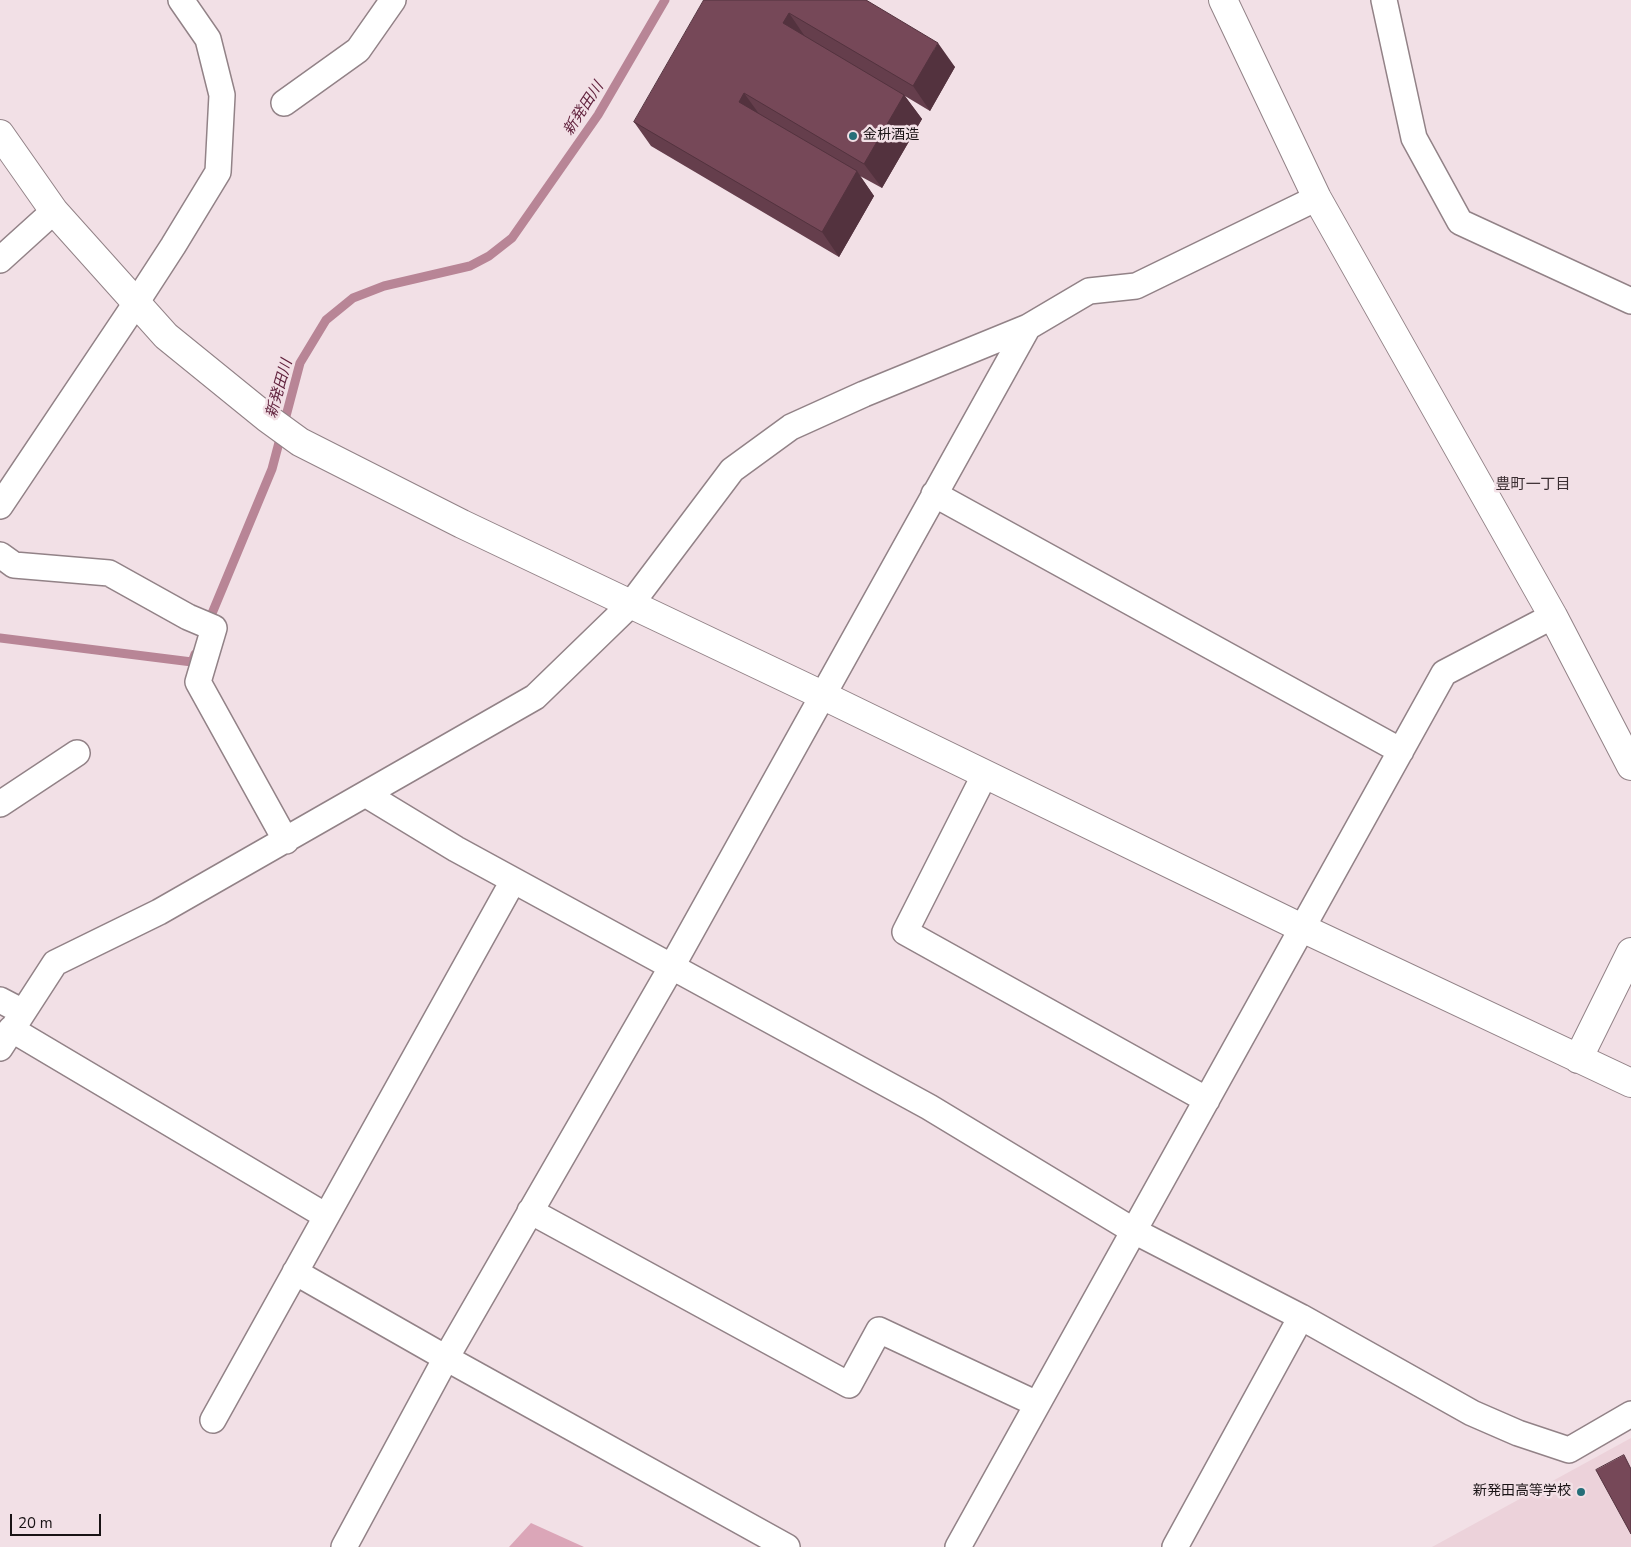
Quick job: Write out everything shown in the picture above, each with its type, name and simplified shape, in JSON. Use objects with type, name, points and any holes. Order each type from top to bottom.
[{"type":"street","points":[[0,506],[173,246],[218,172],[222,95],[208,39],[181,0]]},
{"type":"street","points":[[284,103],[358,50],[393,0]]},
{"type":"street","points":[[1223,0],[1317,198],[1553,616],[1631,766]]},
{"type":"street","points":[[1384,0],[1414,138],[1460,222],[1631,301]]},
{"type":"street","points":[[0,134],[54,211],[166,336],[267,418],[300,442],[462,524],[822,695],[1302,928],[1631,1083]]},
{"type":"street","points":[[11,1030],[55,963],[159,912],[368,795],[535,697],[631,604],[732,470],[791,427],[864,394],[1028,327],[1089,291],[1136,286],[1317,198]]},
{"type":"street","points":[[0,260],[54,211]]},
{"type":"street","points":[[344,1547],[446,1358],[671,968],[1028,327]]},
{"type":"street","points":[[934,494],[1401,751]]},
{"type":"street","points":[[0,555],[14,565],[109,573],[188,617],[214,628],[198,682],[286,841]]},
{"type":"street","points":[[958,1547],[1444,673],[1553,616]]},
{"type":"street","points":[[0,804],[77,753]]},
{"type":"street","points":[[985,774],[904,932],[1207,1100]]},
{"type":"street","points":[[368,795],[456,849],[513,881],[929,1107],[1134,1231],[1301,1317],[1472,1413],[1518,1433],[1569,1450],[1631,1414]]},
{"type":"street","points":[[214,1420],[513,881]]},
{"type":"street","points":[[1578,1059],[1631,952]]},
{"type":"street","points":[[0,1000],[11,1030],[326,1216]]},
{"type":"street","points":[[530,1211],[848,1385],[879,1330],[1037,1404]]},
{"type":"street","points":[[295,1272],[787,1547]]},
{"type":"street","points":[[1175,1547],[1301,1317]]},
{"type":"shaded area","name":"新発田高等学校","points":[[1631,1438],[1631,1547],[1432,1547]]},
{"type":"shaded area","points":[[531,1523],[584,1547],[509,1547]]},
{"type":"building","name":"金枡酒造","points":[[704,0],[866,0],[938,43],[913,86],[789,13],[783,23],[904,95],[864,164],[744,93],[739,102],[857,171],[822,232],[634,122]]},
{"type":"building","points":[[1624,1455],[1631,1469],[1631,1534],[1596,1470]]},
{"type":"waterway","name":"新発田川","points":[[208,623],[272,469],[300,363],[326,320],[353,298],[384,286],[470,266],[489,256],[512,238],[598,115],[665,0]]},
{"type":"waterway","name":"新発田川","points":[[0,638],[192,662],[195,654]]},
{"type":"place","name":"金枡酒造","points":[[853,136]]},
{"type":"place","name":"新発田高等学校","points":[[1581,1492]]},
{"type":"district","name":"豊町一丁目","points":[[1533,485]]}]
